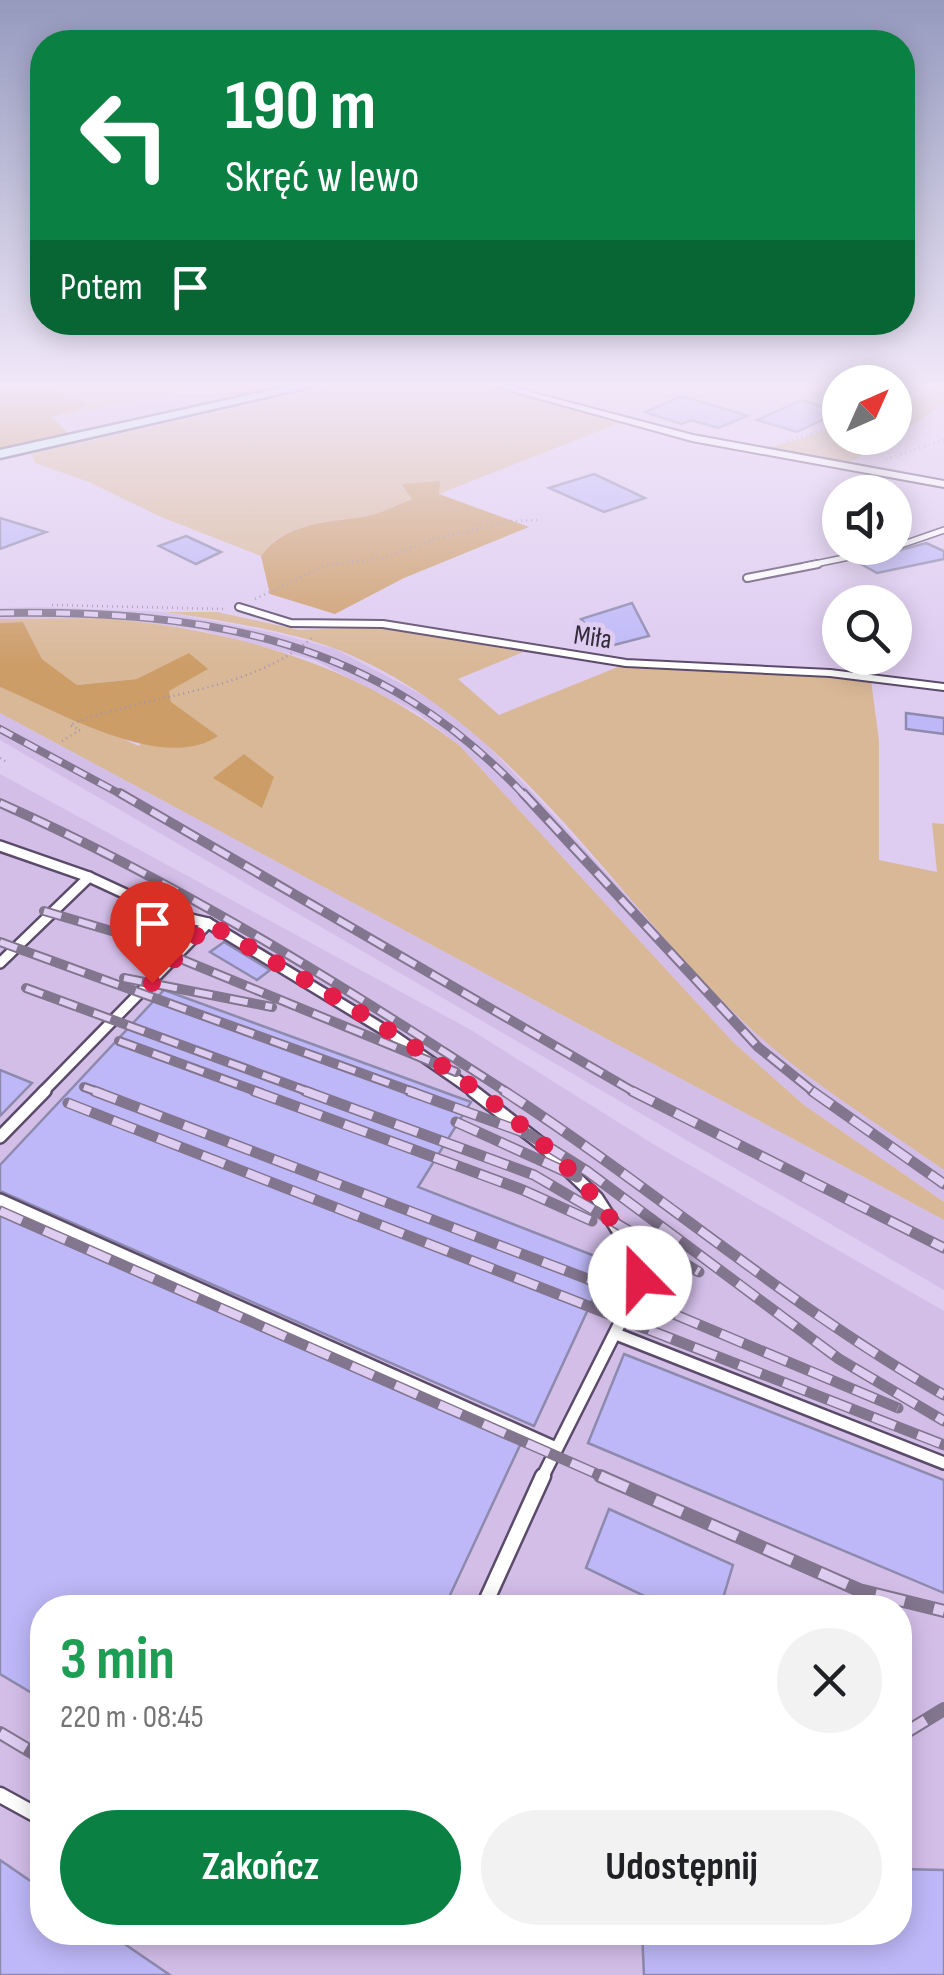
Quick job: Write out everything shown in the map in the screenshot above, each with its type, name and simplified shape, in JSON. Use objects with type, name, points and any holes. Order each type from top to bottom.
[{"type":"street","points":[[919,479],[944,484]]},
{"type":"lane","points":[[912,541],[944,530]]},
{"type":"lane","points":[[747,578],[822,562]]},
{"type":"lane","name":"Miła","points":[[239,607],[312,626],[383,624],[626,663],[830,673],[944,688]]},
{"type":"lane","points":[[0,846],[89,878],[169,914],[208,923],[412,1046],[511,1116],[602,1204],[630,1245],[640,1278],[616,1334],[556,1448],[490,1595]]},
{"type":"lane","points":[[0,963],[89,878]]},
{"type":"lane","points":[[0,1136],[208,923]]},
{"type":"lane","points":[[0,1200],[556,1448]]},
{"type":"lane","points":[[616,1334],[944,1463]]},
{"type":"lane","points":[[0,1795],[30,1811]]},
{"type":"path","points":[[239,607],[318,568],[386,558],[434,538],[512,520],[536,520]]},
{"type":"path","points":[[52,605],[225,609]]},
{"type":"path","points":[[62,741],[80,730],[70,725],[116,706],[188,694],[301,648],[314,637],[312,626]]},
{"type":"path","points":[[0,758],[7,762]]},
{"type":"shaded area","points":[[81,479],[477,479],[439,494],[439,481],[401,485],[413,498],[374,515],[296,529],[271,544],[261,556],[161,517]]},
{"type":"shaded area","points":[[440,481],[439,494],[529,527],[404,578],[335,614],[270,594],[261,556],[283,536],[309,526],[373,515],[412,499],[401,484]]},
{"type":"shaded area","points":[[0,608],[165,612],[275,633],[335,649],[434,701],[484,742],[749,1027],[944,1170],[944,1202],[804,1105],[733,1042],[460,746],[418,713],[314,660],[200,630],[100,618],[0,619]]},
{"type":"shaded area","points":[[166,612],[217,612],[299,630],[381,627],[523,652],[458,679],[499,715],[623,665],[871,680],[879,741],[879,860],[937,872],[932,823],[944,824],[944,1170],[818,1084],[748,1026],[558,816],[457,720],[399,680],[336,649],[273,631]]},
{"type":"shaded area","points":[[100,618],[197,631],[290,655],[335,672],[420,717],[460,746],[733,1042],[804,1105],[944,1202],[944,1220],[0,713],[0,687],[139,746],[171,702],[169,692],[137,679],[77,685],[42,659],[23,622],[0,623],[0,619]]},
{"type":"shaded area","points":[[23,622],[42,659],[77,685],[137,679],[189,653],[208,669],[169,691],[171,702],[218,736],[195,746],[169,748],[140,743],[79,723],[0,687],[0,623]]},
{"type":"shaded area","points":[[0,713],[944,1220],[944,1290],[0,740]]},
{"type":"shaded area","points":[[244,754],[274,777],[262,808],[213,778]]},
{"type":"shaded area","points":[[0,774],[471,1030],[653,1144],[944,1311],[944,1975],[0,1975]]},
{"type":"building","points":[[577,479],[605,479],[645,498],[604,512],[549,488]]},
{"type":"building","points":[[0,518],[46,532],[0,549]]},
{"type":"building","points":[[186,536],[221,552],[196,564],[159,546]]},
{"type":"building","points":[[926,543],[944,551],[944,559],[877,573],[862,565],[912,565],[912,547]]},
{"type":"building","points":[[632,603],[649,636],[606,647],[581,619]]},
{"type":"building","points":[[906,713],[944,718],[944,734],[906,729]]},
{"type":"building","points":[[224,942],[270,970],[257,980],[210,952]]},
{"type":"building","points":[[164,990],[471,1102],[418,1187],[610,1262],[534,1426],[0,1191],[0,1165]]},
{"type":"building","points":[[0,1070],[32,1083],[0,1116]]},
{"type":"building","points":[[0,1210],[521,1443],[450,1595],[30,1595],[30,1692],[0,1674]]},
{"type":"building","points":[[624,1354],[944,1480],[944,1593],[588,1443]]},
{"type":"building","points":[[609,1509],[733,1565],[724,1595],[642,1595],[586,1568]]},
{"type":"building","points":[[0,1860],[30,1881],[30,1945],[126,1945],[170,1975],[0,1975]]},
{"type":"building","points":[[912,1869],[944,1870],[944,1975],[644,1975],[643,1945],[912,1945]]},
{"type":"railway","points":[[0,613],[149,618],[218,628],[285,644],[349,668],[410,700],[469,743],[525,796]]},
{"type":"railway","points":[[0,729],[124,796]]},
{"type":"railway","points":[[120,793],[636,1093]]},
{"type":"railway","points":[[523,793],[758,1047],[815,1093]]},
{"type":"railway","points":[[0,803],[196,902],[323,975],[508,1093]]},
{"type":"railway","points":[[44,911],[115,932],[456,1072]]},
{"type":"railway","points":[[0,942],[416,1093]]},
{"type":"railway","points":[[124,978],[272,1007]]},
{"type":"railway","points":[[26,988],[312,1093]]},
{"type":"railway","points":[[119,1041],[261,1093]]},
{"type":"railway","points":[[84,1087],[101,1093]]},
{"type":"railway","points":[[94,1091],[614,1289],[898,1408]]},
{"type":"railway","points":[[254,1091],[523,1190],[592,1221]]},
{"type":"railway","points":[[305,1091],[534,1175],[699,1272]]},
{"type":"railway","points":[[409,1091],[528,1134],[587,1171],[839,1359],[944,1421]]},
{"type":"railway","points":[[504,1091],[776,1286],[944,1395]]},
{"type":"railway","points":[[632,1091],[944,1248]]},
{"type":"railway","points":[[812,1091],[944,1184]]},
{"type":"railway","points":[[68,1103],[944,1445]]},
{"type":"railway","points":[[456,1122],[577,1177]]},
{"type":"railway","points":[[0,1211],[606,1478]]},
{"type":"railway","points":[[600,1476],[859,1590],[879,1595]]},
{"type":"railway","points":[[912,1603],[944,1611]]},
{"type":"railway","points":[[912,1729],[944,1709]]},
{"type":"railway","points":[[0,1733],[30,1751]]},
{"type":"route","points":[[152,983],[208,923],[412,1046],[511,1116],[602,1204],[630,1245],[640,1278]]}]
